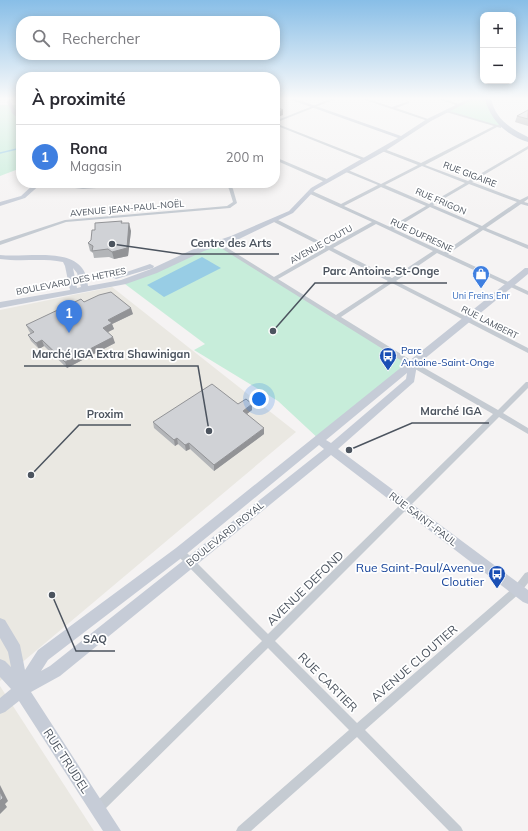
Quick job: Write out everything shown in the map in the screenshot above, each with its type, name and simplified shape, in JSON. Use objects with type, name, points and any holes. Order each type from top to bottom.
[{"type":"street","points":[[309,137],[366,160]]},
{"type":"street","points":[[341,206],[477,137]]},
{"type":"street","name":"BOULEVARD DES HETRES","points":[[0,299],[84,286],[147,267],[196,244],[234,238],[290,212],[310,192],[403,138]]},
{"type":"street","points":[[390,229],[428,205],[528,147]]},
{"type":"street","name":"RUE GIGAIRE","points":[[383,150],[528,205]]},
{"type":"street","points":[[280,160],[327,182]]},
{"type":"street","name":"RUE FRIGON","points":[[347,171],[528,247]]},
{"type":"street","points":[[0,204],[23,197],[35,188]]},
{"type":"street","name":"AVENUE JEAN-PAUL-NOËL","points":[[0,243],[65,221],[228,207],[235,203],[230,188]]},
{"type":"street","name":"RUE DUFRESNE","points":[[310,192],[528,293]]},
{"type":"street","points":[[444,254],[528,197]]},
{"type":"street","name":"RUE LAMBERT","points":[[274,220],[528,352]]},
{"type":"street","name":"AVENUE COUTU","points":[[274,279],[376,222]]},
{"type":"street","points":[[214,242],[412,364],[528,431]]},
{"type":"street","points":[[337,317],[437,251]]},
{"type":"street","points":[[0,257],[53,258],[65,260],[79,269],[84,286]]},
{"type":"street","points":[[65,260],[69,266],[73,288]]},
{"type":"street","name":"BOULEVARD ROYAL","points":[[21,690],[43,655],[180,552],[528,270]]},
{"type":"street","name":"BOULEVARD DES HETRES","points":[[0,305],[73,288]]},
{"type":"street","name":"BOULEVARD ROYAL","points":[[0,707],[21,690],[55,671],[331,449],[411,380],[412,364]]},
{"type":"street","name":"AVENUE DEFOND","points":[[98,808],[406,506],[528,384]]},
{"type":"street","name":"RUE SAINT-PAUL","points":[[318,439],[528,598]]},
{"type":"street","name":"RUE CARTIER","points":[[180,552],[457,831]]},
{"type":"street","name":"AVENUE CLOUTIER","points":[[242,831],[517,590],[528,576]]},
{"type":"street","name":"RUE TRUDEL","points":[[0,625],[15,650],[21,690]]},
{"type":"street","name":"RUE TRUDEL","points":[[0,666],[21,690],[113,831]]},
{"type":"shaded area","points":[[112,287],[296,432],[0,681],[0,310]]},
{"type":"shaded area","points":[[0,686],[94,831],[0,831]]},
{"type":"green space","points":[[0,137],[16,137],[16,170],[0,176]]},
{"type":"green space","points":[[217,244],[412,364],[321,441],[278,401],[194,350],[205,344],[125,284]]},
{"type":"water","points":[[202,257],[221,268],[164,297],[147,285]]},
{"type":"building","points":[[122,221],[121,223],[129,223],[127,248],[112,252],[108,249],[92,251],[93,246],[88,243],[91,240],[92,230],[95,230],[95,223]]},
{"type":"building","points":[[111,292],[131,308],[108,320],[112,323],[103,328],[113,337],[65,362],[42,340],[36,343],[28,335],[34,332],[26,325],[81,299],[84,302],[99,295]]},
{"type":"building","points":[[212,384],[238,404],[246,399],[252,404],[243,411],[264,428],[214,465],[189,443],[185,445],[177,438],[174,440],[153,422]]},
{"type":"building","points":[[0,792],[3,798],[0,801]]},
{"type":"waterway","points":[[0,153],[16,149]]},
{"type":"place","name":"Centre des Arts","points":[[112,244]]},
{"type":"place","name":"Uni Freins Enr","points":[[481,289]]},
{"type":"place","name":"Parc Antoine-St-Onge","points":[[273,331]]},
{"type":"place","name":"Rona","points":[[69,333]]},
{"type":"place","name":"Parc Antoine-Saint-Onge","points":[[388,371]]},
{"type":"place","name":"Marché IGA Extra Shawinigan","points":[[209,431]]},
{"type":"place","name":"Marché IGA","points":[[349,450]]},
{"type":"place","name":"Proxim","points":[[31,475]]},
{"type":"place","name":"Rue Saint-Paul/Avenue Cloutier","points":[[497,589]]},
{"type":"place","name":"SAQ","points":[[52,595]]}]
